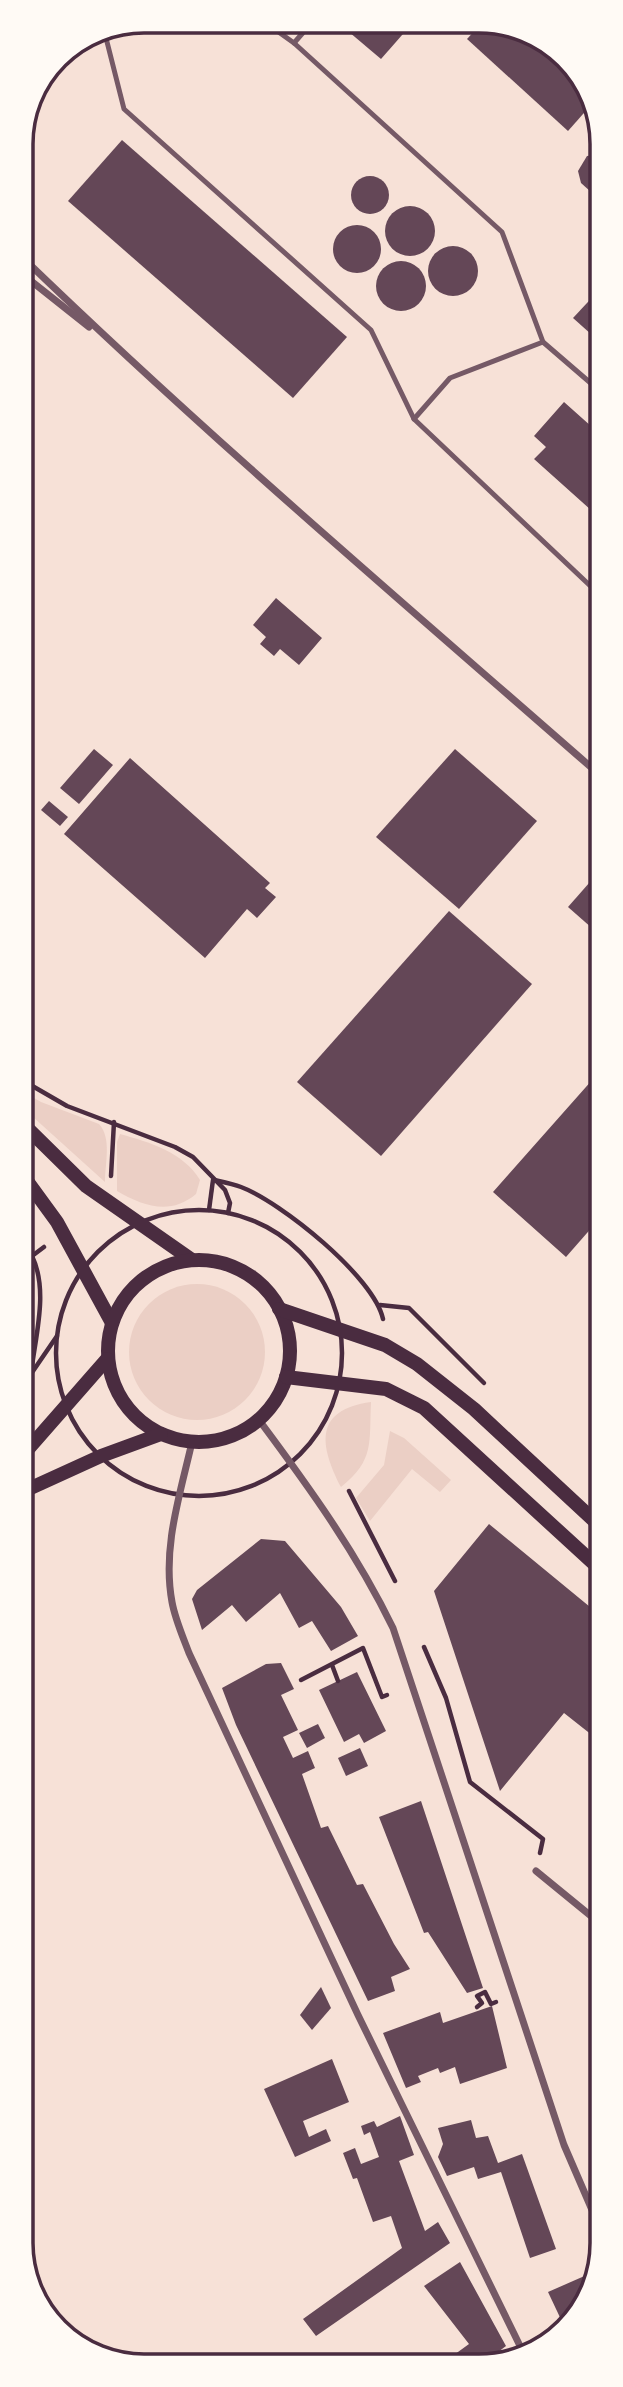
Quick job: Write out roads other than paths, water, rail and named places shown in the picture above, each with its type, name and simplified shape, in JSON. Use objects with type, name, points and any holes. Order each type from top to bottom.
[{"type":"main road","points":[[33,1134],[86,1186],[192,1261]]},
{"type":"main road","points":[[33,1189],[57,1222],[112,1324]]},
{"type":"main road","points":[[192,1261],[218,1262],[254,1279],[279,1309],[287,1331],[289,1354],[286,1377],[271,1407],[259,1420],[228,1438],[192,1442],[161,1434],[133,1414],[113,1384],[107,1359],[112,1324],[120,1304],[134,1287],[151,1273],[192,1261]]},
{"type":"main road","points":[[279,1309],[385,1345],[417,1364],[474,1409],[590,1517]]},
{"type":"main road","points":[[33,1443],[107,1359]]},
{"type":"main road","points":[[286,1377],[386,1389],[424,1408],[590,1560]]},
{"type":"main road","points":[[33,1487],[101,1456],[161,1434]]},
{"type":"street","points":[[33,268],[124,356],[270,489],[590,766]]},
{"type":"street","points":[[33,283],[124,356]]},
{"type":"street","points":[[259,1420],[348,1544],[393,1628],[564,2145],[590,2205]]},
{"type":"street","points":[[192,1442],[170,1543],[168,1572],[172,1605],[189,1653],[358,2015],[520,2345]]},
{"type":"street","points":[[536,1871],[590,1915]]},
{"type":"lane","points":[[280,33],[502,232],[543,342],[590,383]]},
{"type":"lane","points":[[294,43],[303,33]]},
{"type":"lane","points":[[106,40],[124,108],[371,330],[414,419],[590,586]]},
{"type":"lane","points":[[414,419],[450,378],[543,342]]}]
